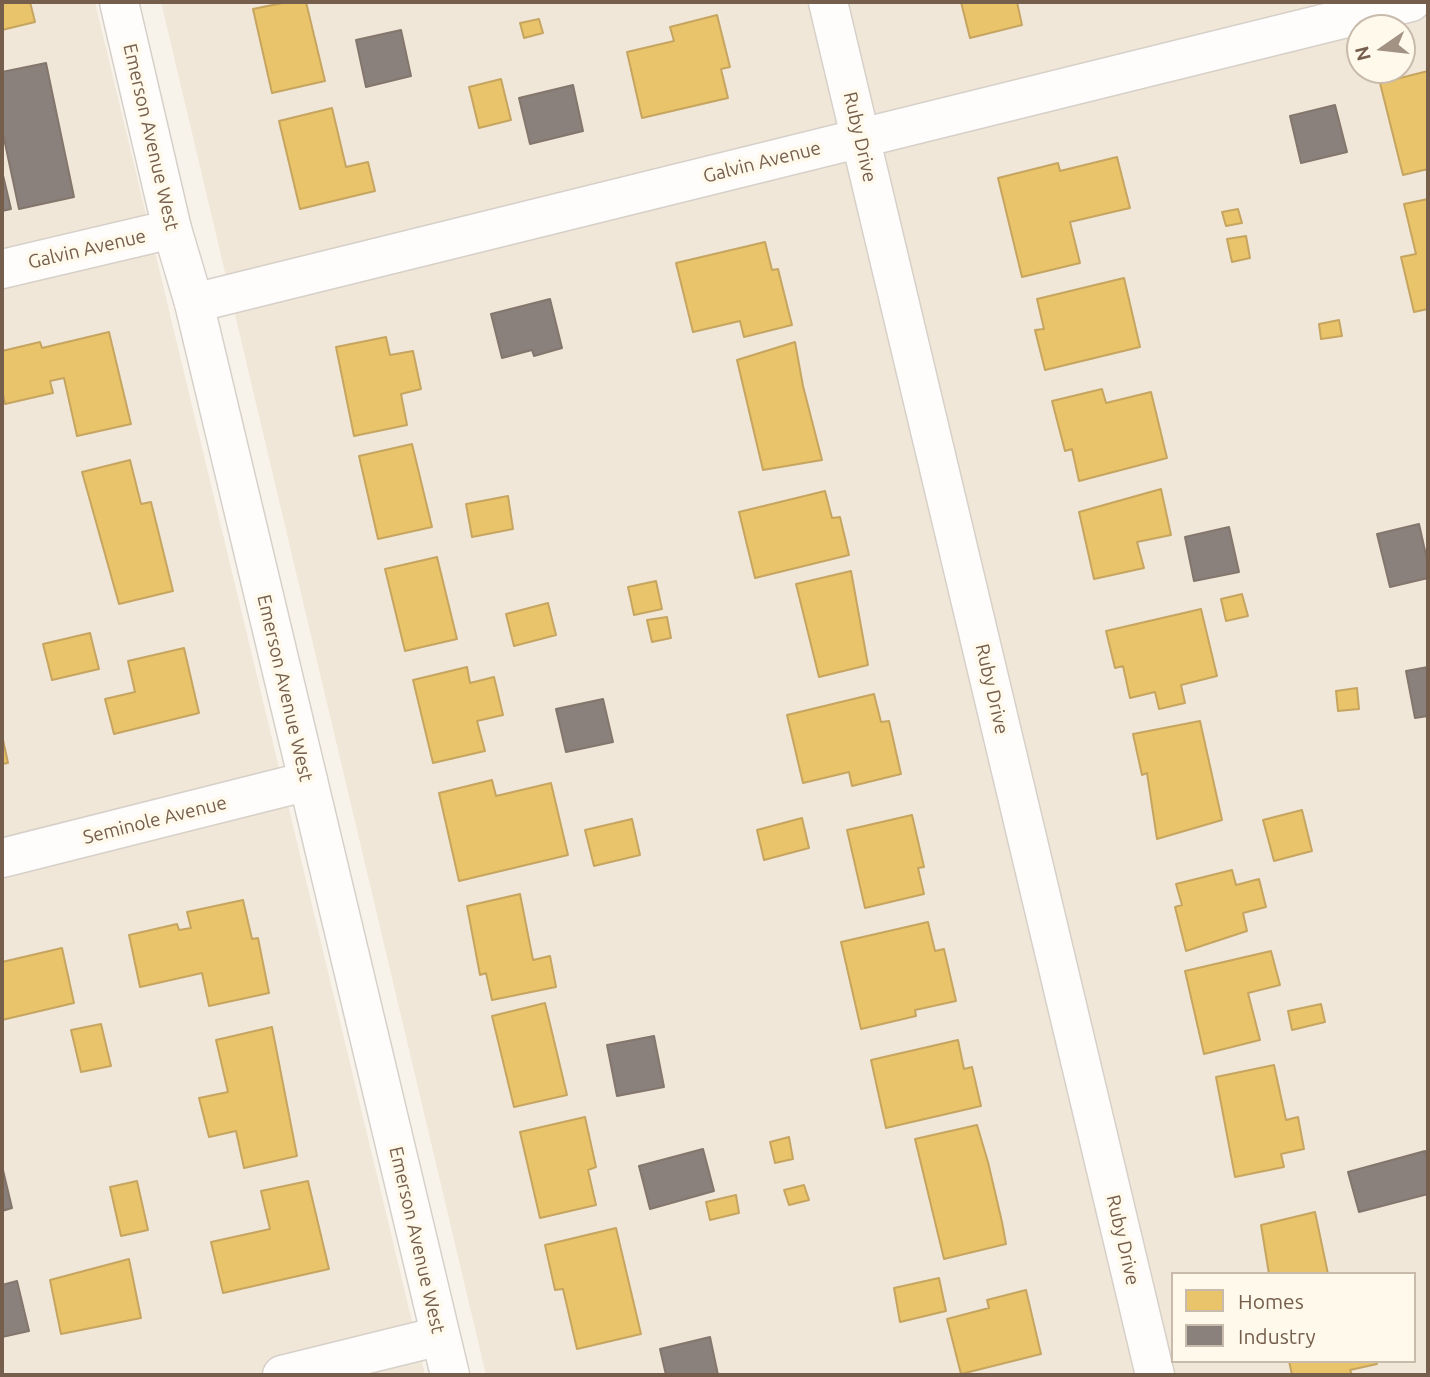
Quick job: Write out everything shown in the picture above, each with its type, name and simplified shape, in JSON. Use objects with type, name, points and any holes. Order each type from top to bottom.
[{"type":"street","name":"Emerson Avenue West","points":[[119,2],[172,229],[194,303],[450,1375]]},
{"type":"street","name":"Ruby Drive","points":[[828,2],[1156,1375]]},
{"type":"street","name":"Galvin Avenue","points":[[194,303],[1411,2]]},
{"type":"street","name":"Galvin Avenue","points":[[2,269],[172,229]]},
{"type":"street","name":"Seminole Avenue","points":[[2,858],[307,781]]},
{"type":"street","points":[[282,1375],[440,1336]]},
{"type":"shaded area","points":[[2,2],[95,2],[425,1375],[2,1375]]},
{"type":"shaded area","points":[[161,2],[1428,2],[1428,1375],[486,1375]]},
{"type":"building: Homes","points":[[2,2],[30,2],[35,22],[2,30]]},
{"type":"building: Homes","points":[[287,2],[306,2],[325,81],[272,93],[253,9]]},
{"type":"building: Homes","points":[[961,2],[1017,2],[1022,25],[970,38]]},
{"type":"building: Homes","points":[[717,15],[730,67],[721,69],[728,98],[642,118],[627,52],[674,41],[670,27]]},
{"type":"building: Homes","points":[[539,19],[543,33],[524,38],[520,23]]},
{"type":"building: Homes","points":[[1428,71],[1428,169],[1403,175],[1380,84],[1416,84],[1416,74]]},
{"type":"building: Homes","points":[[501,79],[511,120],[479,128],[469,87]]},
{"type":"building: Homes","points":[[332,108],[346,167],[368,162],[375,191],[300,209],[279,121]]},
{"type":"building: Homes","points":[[1117,157],[1130,208],[1070,222],[1080,263],[1022,277],[998,178],[1058,163],[1060,171]]},
{"type":"building: Homes","points":[[1428,199],[1428,309],[1414,312],[1401,257],[1416,254],[1404,204]]},
{"type":"building: Homes","points":[[1238,209],[1242,223],[1226,226],[1222,212]]},
{"type":"building: Homes","points":[[1246,236],[1250,258],[1232,262],[1227,239]]},
{"type":"building: Homes","points":[[765,242],[772,270],[778,269],[792,325],[744,337],[740,321],[693,332],[676,263]]},
{"type":"building: Homes","points":[[1124,278],[1140,347],[1045,370],[1035,330],[1044,329],[1037,299]]},
{"type":"building: Homes","points":[[1339,320],[1342,336],[1321,339],[1319,324]]},
{"type":"building: Homes","points":[[109,332],[131,424],[77,436],[64,378],[50,381],[53,393],[5,404],[2,390],[2,351],[40,342],[42,348]]},
{"type":"building: Homes","points":[[386,337],[390,355],[413,351],[421,389],[401,394],[407,425],[354,436],[336,347]]},
{"type":"building: Homes","points":[[795,342],[822,460],[763,470],[737,360]]},
{"type":"building: Homes","points":[[1102,389],[1106,403],[1151,392],[1167,458],[1079,481],[1072,449],[1065,451],[1052,401]]},
{"type":"building: Homes","points":[[412,444],[432,527],[378,539],[359,456]]},
{"type":"building: Homes","points":[[130,460],[141,504],[151,502],[173,591],[119,604],[82,472]]},
{"type":"building: Homes","points":[[1161,489],[1171,535],[1137,542],[1144,568],[1094,579],[1079,512]]},
{"type":"building: Homes","points":[[825,491],[832,518],[840,517],[849,555],[755,578],[739,512]]},
{"type":"building: Homes","points":[[508,496],[513,529],[472,537],[466,504]]},
{"type":"building: Homes","points":[[437,557],[457,639],[405,651],[385,569]]},
{"type":"building: Homes","points":[[851,571],[868,665],[819,677],[796,584]]},
{"type":"building: Homes","points":[[656,581],[662,609],[634,615],[628,587]]},
{"type":"building: Homes","points":[[1242,594],[1248,616],[1226,621],[1221,599]]},
{"type":"building: Homes","points":[[548,603],[556,635],[514,646],[506,614]]},
{"type":"building: Homes","points":[[1201,609],[1217,676],[1181,685],[1185,703],[1159,709],[1155,692],[1130,698],[1123,666],[1115,668],[1106,631]]},
{"type":"building: Homes","points":[[667,617],[671,638],[652,642],[647,620]]},
{"type":"building: Homes","points":[[90,633],[99,669],[52,680],[43,644]]},
{"type":"building: Homes","points":[[184,648],[199,713],[114,734],[105,699],[135,692],[128,661]]},
{"type":"building: Homes","points":[[467,667],[470,683],[494,677],[503,715],[477,721],[485,751],[433,763],[413,680]]},
{"type":"building: Homes","points":[[1357,688],[1359,709],[1338,711],[1336,691]]},
{"type":"building: Homes","points":[[874,694],[881,722],[889,721],[901,774],[852,786],[849,772],[803,783],[787,715]]},
{"type":"building: Homes","points":[[1200,721],[1222,820],[1157,839],[1147,773],[1142,775],[1133,734]]},
{"type":"building: Homes","points":[[2,735],[8,763],[2,764]]},
{"type":"building: Homes","points":[[492,780],[496,796],[551,783],[568,855],[459,881],[439,793]]},
{"type":"building: Homes","points":[[1302,810],[1312,851],[1274,861],[1263,820]]},
{"type":"building: Homes","points":[[912,815],[924,867],[918,868],[924,894],[865,908],[847,830]]},
{"type":"building: Homes","points":[[802,818],[809,848],[764,860],[757,830]]},
{"type":"building: Homes","points":[[632,819],[640,855],[594,866],[585,830]]},
{"type":"building: Homes","points":[[1232,870],[1236,885],[1259,879],[1266,907],[1243,913],[1247,931],[1186,951],[1175,907],[1182,905],[1176,884]]},
{"type":"building: Homes","points":[[520,894],[533,960],[550,956],[556,987],[492,1000],[486,973],[480,975],[467,906]]},
{"type":"building: Homes","points":[[243,900],[252,939],[258,938],[269,993],[209,1006],[202,973],[140,987],[129,935],[177,924],[179,930],[191,928],[187,912]]},
{"type":"building: Homes","points":[[928,922],[935,951],[944,949],[956,1001],[915,1010],[916,1016],[861,1029],[841,942]]},
{"type":"building: Homes","points":[[62,948],[74,1003],[2,1020],[2,962]]},
{"type":"building: Homes","points":[[1271,951],[1280,985],[1248,993],[1260,1040],[1204,1054],[1185,971]]},
{"type":"building: Homes","points":[[545,1003],[567,1095],[514,1107],[492,1016]]},
{"type":"building: Homes","points":[[1321,1004],[1325,1022],[1292,1030],[1288,1011]]},
{"type":"building: Homes","points":[[101,1024],[111,1066],[81,1072],[71,1030]]},
{"type":"building: Homes","points":[[272,1027],[297,1156],[244,1168],[236,1131],[209,1137],[199,1098],[228,1092],[216,1040]]},
{"type":"building: Homes","points":[[958,1040],[964,1069],[972,1067],[981,1106],[886,1128],[871,1060]]},
{"type":"building: Homes","points":[[1274,1065],[1286,1120],[1298,1117],[1304,1149],[1281,1154],[1284,1167],[1235,1177],[1216,1077]]},
{"type":"building: Homes","points":[[585,1117],[596,1167],[588,1170],[596,1205],[540,1218],[520,1132]]},
{"type":"building: Homes","points":[[977,1125],[1006,1244],[944,1259],[915,1139]]},
{"type":"building: Homes","points":[[789,1137],[793,1159],[775,1163],[770,1142]]},
{"type":"building: Homes","points":[[137,1181],[148,1230],[121,1236],[110,1187]]},
{"type":"building: Homes","points":[[308,1181],[329,1269],[223,1293],[211,1242],[270,1229],[261,1191]]},
{"type":"building: Homes","points":[[804,1185],[809,1200],[789,1205],[784,1190]]},
{"type":"building: Homes","points":[[736,1195],[739,1213],[710,1220],[706,1202]]},
{"type":"building: Homes","points":[[1315,1212],[1328,1272],[1269,1272],[1261,1225]]},
{"type":"building: Homes","points":[[616,1228],[641,1334],[577,1349],[563,1289],[555,1290],[545,1245]]},
{"type":"building: Homes","points":[[129,1259],[141,1318],[61,1334],[50,1280]]},
{"type":"building: Homes","points":[[939,1278],[946,1311],[900,1322],[894,1288]]},
{"type":"building: Homes","points":[[1026,1290],[1041,1354],[961,1374],[947,1319],[989,1308],[987,1300]]},
{"type":"building: Homes","points":[[1289,1363],[1377,1364],[1350,1370],[1352,1375],[1292,1375]]},
{"type":"building: Industry","points":[[401,30],[411,76],[366,87],[356,40]]},
{"type":"building: Industry","points":[[46,63],[74,197],[19,209],[2,129],[2,72]]},
{"type":"building: Industry","points":[[573,85],[583,131],[530,144],[519,98]]},
{"type":"building: Industry","points":[[1335,105],[1347,152],[1301,163],[1290,116]]},
{"type":"building: Industry","points":[[2,171],[11,209],[2,211]]},
{"type":"building: Industry","points":[[550,299],[562,348],[534,356],[532,350],[502,358],[491,314]]},
{"type":"building: Industry","points":[[1419,524],[1428,564],[1428,578],[1390,587],[1377,534]]},
{"type":"building: Industry","points":[[1229,527],[1239,572],[1194,581],[1185,537]]},
{"type":"building: Industry","points":[[1428,667],[1428,716],[1415,718],[1406,671]]},
{"type":"building: Industry","points":[[603,699],[613,742],[566,752],[556,709]]},
{"type":"building: Industry","points":[[654,1036],[664,1087],[617,1096],[607,1045]]},
{"type":"building: Industry","points":[[703,1149],[714,1191],[650,1209],[639,1166]]},
{"type":"building: Industry","points":[[1425,1151],[1428,1162],[1428,1194],[1359,1212],[1348,1172]]},
{"type":"building: Industry","points":[[2,1166],[12,1208],[2,1211]]},
{"type":"building: Industry","points":[[17,1281],[29,1331],[2,1337],[2,1285]]},
{"type":"building: Industry","points":[[710,1337],[718,1375],[666,1375],[660,1349]]}]
